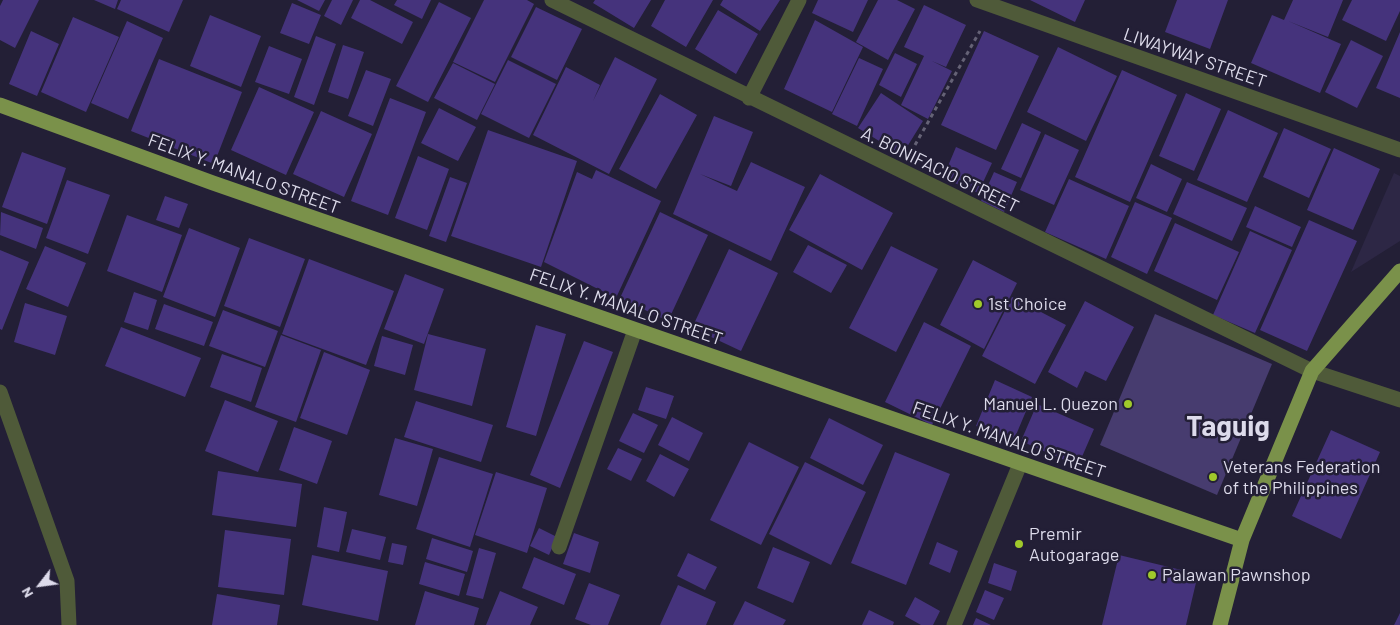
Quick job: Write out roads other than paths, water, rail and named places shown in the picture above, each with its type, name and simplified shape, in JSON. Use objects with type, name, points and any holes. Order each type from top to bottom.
[{"type":"main road","name":"FELIX Y. MANALO STREET","points":[[0,104],[213,183],[1242,540]]},
{"type":"main road","points":[[1220,625],[1242,540],[1312,371],[1400,271]]},
{"type":"street","name":"A. BONIFACIO STREET","points":[[552,0],[900,172],[1312,371],[1400,400]]},
{"type":"street","points":[[749,98],[799,0]]},
{"type":"street","name":"LIWAYWAY STREET","points":[[977,0],[1400,150]]},
{"type":"street","points":[[559,546],[635,330]]},
{"type":"street","points":[[0,392],[67,581],[69,625]]},
{"type":"street","points":[[954,625],[1020,464]]},
{"type":"place","name":"1st Choice","points":[[978,304]]},
{"type":"place","name":"Manuel L. Quezon","points":[[1128,404]]},
{"type":"place","name":"Veterans Federation of the Philippines","points":[[1213,477]]},
{"type":"place","name":"Premir Autogarage","points":[[1019,544]]},
{"type":"place","name":"Palawan Pawnshop","points":[[1152,575]]},
{"type":"district","name":"Taguig","points":[[1228,427]]}]
